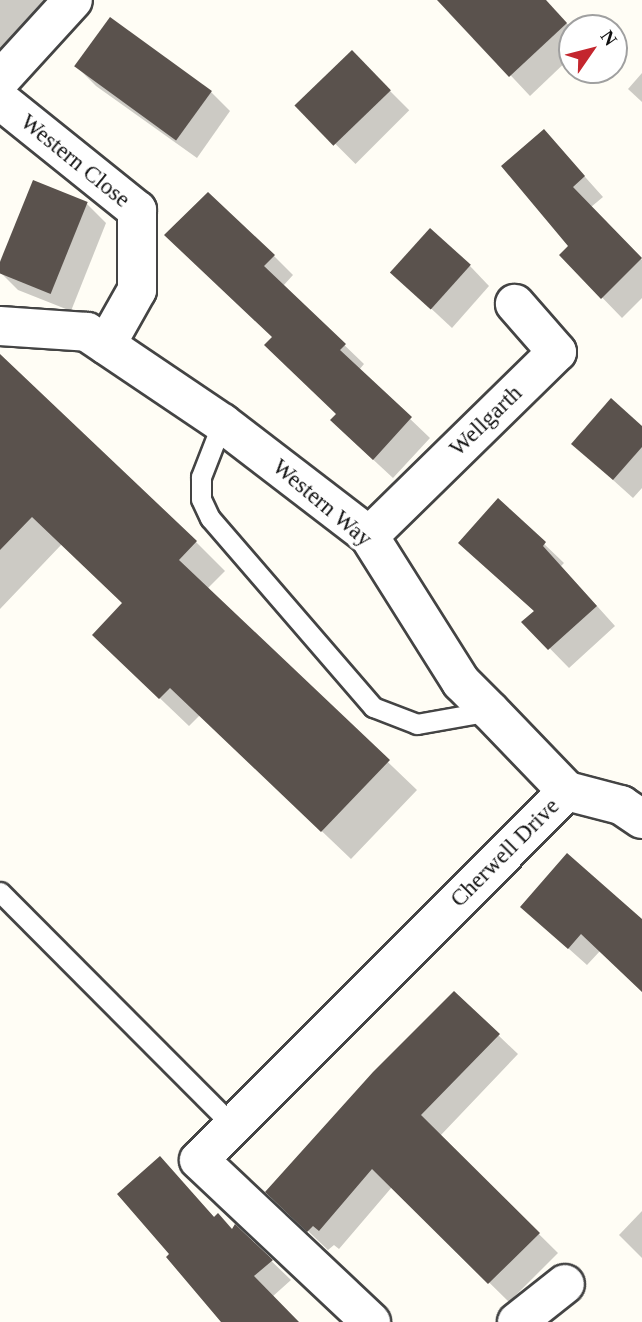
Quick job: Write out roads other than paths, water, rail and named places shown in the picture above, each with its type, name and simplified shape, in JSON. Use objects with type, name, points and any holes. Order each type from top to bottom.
[{"type":"street","points":[[0,80],[73,0]]},
{"type":"street","name":"Western Close","points":[[0,100],[137,210],[137,290],[106,345]]},
{"type":"street","name":"Wellgarth","points":[[369,536],[557,352],[515,304]]},
{"type":"street","name":"Western Way","points":[[0,326],[87,332],[222,423],[369,536],[461,682],[567,791]]},
{"type":"street","points":[[567,791],[621,805],[642,819]]},
{"type":"street","name":"Cherwell Drive","points":[[371,1322],[199,1160],[567,791]]},
{"type":"street","points":[[517,1322],[565,1284]]},
{"type":"lane","points":[[222,423],[201,477],[201,499],[210,518],[373,707],[417,724],[490,711]]},
{"type":"lane","points":[[0,892],[233,1126]]}]
